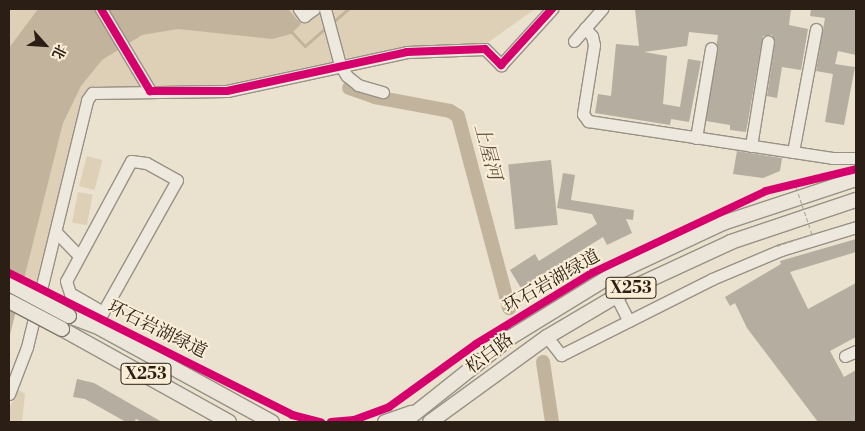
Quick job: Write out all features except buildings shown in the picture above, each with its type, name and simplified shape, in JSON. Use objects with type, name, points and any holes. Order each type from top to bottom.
[{"type":"main road","name":"松白路","points":[[404,422],[511,338],[614,274],[723,223],[856,179]]},
{"type":"main road","name":"松白路","points":[[430,422],[547,337],[616,296],[730,242],[856,200]]},
{"type":"main road","name":"X253","points":[[9,284],[69,316],[95,326],[272,421]]},
{"type":"main road","name":"X253","points":[[9,301],[229,422]]},
{"type":"main road","points":[[385,422],[423,407]]},
{"type":"lane","points":[[101,9],[150,91]]},
{"type":"lane","points":[[298,9],[304,16],[314,9]]},
{"type":"lane","points":[[9,394],[27,347],[90,94],[99,91],[227,91],[407,52],[485,49],[501,65],[552,9]]},
{"type":"lane","points":[[574,41],[602,9]]},
{"type":"lane","points":[[328,19],[340,65],[347,76],[358,85],[383,92]]},
{"type":"lane","points":[[585,28],[592,36],[594,46],[584,118],[588,121],[793,152],[856,158]]},
{"type":"lane","points":[[793,152],[816,29]]},
{"type":"lane","points":[[751,146],[768,41]]},
{"type":"lane","points":[[696,138],[711,48]]},
{"type":"lane","points":[[95,326],[103,312],[177,180],[146,163],[131,162],[66,281],[67,289],[103,312]]},
{"type":"lane","points":[[547,337],[561,355],[758,260],[856,227]]},
{"type":"lane","points":[[56,232],[79,256]]},
{"type":"lane","points":[[616,296],[629,321]]},
{"type":"lane","points":[[845,356],[856,351]]},
{"type":"path","points":[[789,185],[827,174]]},
{"type":"path","points":[[777,246],[812,234],[794,181],[827,174]]},
{"type":"shaded area","points":[[9,9],[535,9],[476,51],[346,58],[314,69],[228,86],[96,87],[88,91],[40,284],[9,268]]},
{"type":"shaded area","points":[[38,9],[288,9],[301,24],[291,34],[272,39],[178,29],[142,35],[102,60],[81,86],[63,123],[9,339],[9,48]]},
{"type":"shaded area","points":[[87,156],[102,160],[94,190],[79,186]]},
{"type":"shaded area","points":[[78,192],[93,195],[87,225],[72,222]]},
{"type":"shaded area","points":[[19,390],[25,394],[22,422],[9,422],[9,408]]},
{"type":"waterway","points":[[332,23],[348,9]]},
{"type":"waterway","points":[[292,32],[305,46],[326,28]]},
{"type":"waterway","name":"上屋河","points":[[349,88],[375,97],[450,111],[458,116],[509,308]]},
{"type":"waterway","name":"上屋河","points":[[543,362],[552,422]]},
{"type":"cycle path","points":[[101,9],[150,91],[227,91],[407,52],[485,49],[501,65],[552,9]]},
{"type":"cycle path","name":"环石岩湖绿道","points":[[331,422],[354,420],[389,407],[476,344],[592,273],[766,191],[856,169]]},
{"type":"cycle path","name":"环石岩湖绿道","points":[[9,273],[292,415],[321,422]]}]
